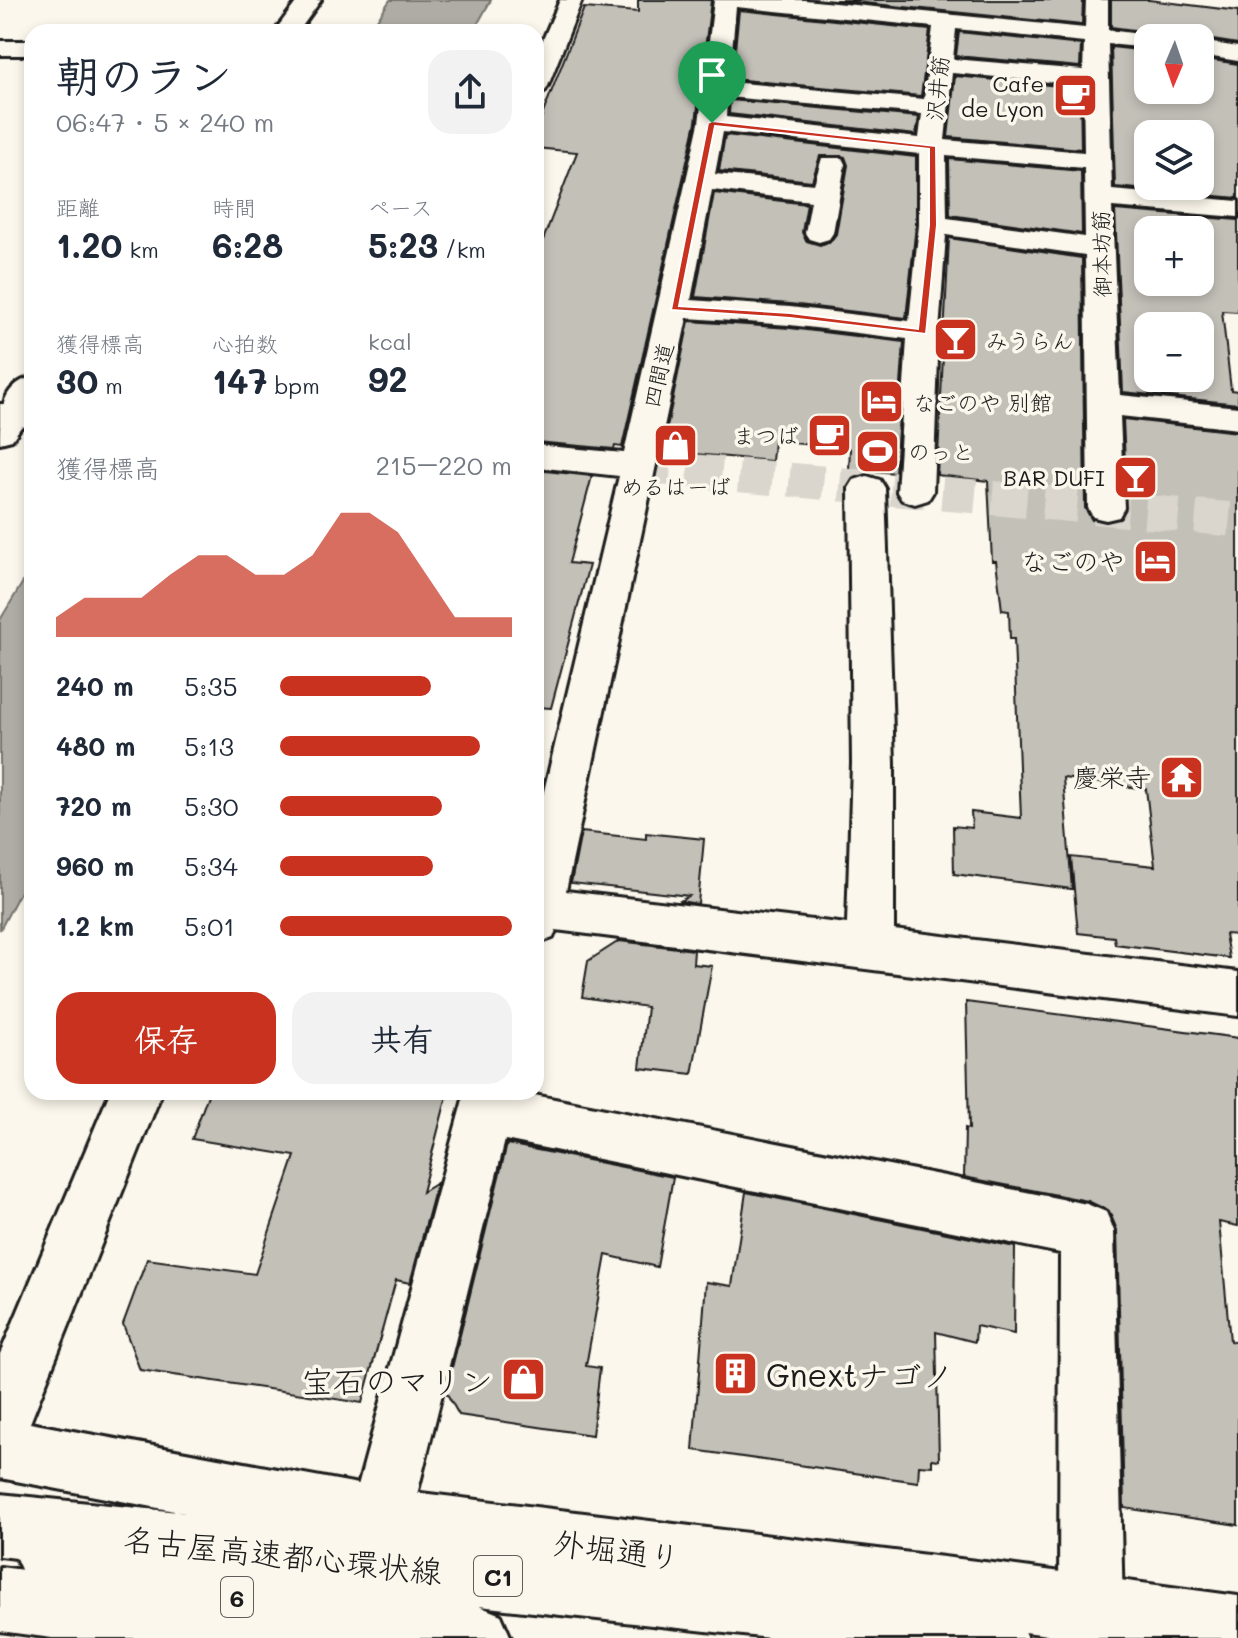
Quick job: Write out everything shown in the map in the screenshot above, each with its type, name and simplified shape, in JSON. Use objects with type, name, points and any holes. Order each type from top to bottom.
[{"type":"main road","points":[[292,24],[310,0]]},
{"type":"main road","points":[[544,66],[571,0]]},
{"type":"main road","name":"四間道","points":[[544,888],[674,308],[712,123],[725,0]]},
{"type":"main road","points":[[736,0],[954,13],[1134,39]]},
{"type":"main road","name":"御本坊筋","points":[[1097,0],[1095,79],[1101,198],[1106,508]]},
{"type":"main road","name":"沢井筋","points":[[915,492],[923,332],[933,225],[933,147],[939,65],[954,13]]},
{"type":"main road","points":[[0,48],[24,48]]},
{"type":"main road","points":[[1214,50],[1238,54]]},
{"type":"main road","points":[[939,65],[1095,79]]},
{"type":"main road","points":[[716,88],[936,108]]},
{"type":"main road","points":[[712,123],[1098,161]]},
{"type":"main road","points":[[819,233],[837,137]]},
{"type":"main road","points":[[700,181],[826,194]]},
{"type":"main road","points":[[1101,198],[1238,209]]},
{"type":"main road","points":[[933,225],[1100,248]]},
{"type":"main road","points":[[674,308],[790,316],[923,332]]},
{"type":"main road","points":[[11,420],[24,400]]},
{"type":"main road","points":[[1104,404],[1238,418]]},
{"type":"main road","points":[[544,457],[637,466]]},
{"type":"main road","points":[[867,488],[873,763],[870,947]]},
{"type":"main road","points":[[544,916],[870,947],[1238,994]]},
{"type":"main road","points":[[0,1425],[133,1100]]},
{"type":"main road","points":[[380,1519],[489,1101],[1087,1231],[1091,1609]]},
{"type":"main road","name":"外堀通り","points":[[0,1448],[380,1519],[1238,1629]]},
{"type":"main road","name":"名古屋高速都心環状線","points":[[0,1525],[723,1599],[994,1638]]},
{"type":"main road","name":"6","points":[[0,1541],[189,1588],[478,1638]]},
{"type":"main road","points":[[0,1599],[301,1638]]},
{"type":"shaded area","points":[[390,0],[491,0],[478,24],[374,24]]},
{"type":"shaded area","points":[[24,580],[24,884],[0,930],[0,620]]},
{"type":"building","points":[[638,0],[711,0],[696,122],[622,447],[615,446],[614,449],[544,443],[544,237],[577,152],[544,149],[544,110],[584,8],[638,12]]},
{"type":"building","points":[[835,0],[1083,0],[1082,25]]},
{"type":"building","points":[[1111,0],[1149,0],[1238,11],[1238,44],[1214,40],[1214,24],[1134,24],[1134,30],[1111,27]]},
{"type":"building","points":[[739,10],[930,30],[921,96],[732,79]]},
{"type":"building","points":[[959,32],[1081,45],[1080,67],[956,56]]},
{"type":"building","points":[[1111,47],[1134,49],[1134,104],[1214,104],[1214,60],[1238,64],[1238,198],[1214,196],[1214,120],[1134,120],[1134,189],[1115,187]]},
{"type":"building","points":[[955,76],[1080,88],[1081,149],[948,137]]},
{"type":"building","points":[[730,100],[919,117],[916,135],[729,114]]},
{"type":"building","points":[[725,135],[916,157],[916,225],[906,318],[790,304],[695,297],[714,193],[807,204],[802,232],[806,241],[820,245],[830,242],[836,234],[848,165],[845,157],[820,156],[812,181],[719,171]]},
{"type":"building","points":[[949,159],[1081,171],[1082,234],[950,215]]},
{"type":"building","points":[[1115,210],[1189,216],[1134,216],[1134,296],[1214,296],[1214,218],[1238,220],[1238,312],[1222,311],[1231,390],[1238,391],[1238,404],[1123,392]]},
{"type":"building","points":[[949,238],[1082,258],[1085,508],[1092,520],[1105,523],[1120,520],[1127,509],[1123,419],[1238,432],[1238,935],[1225,934],[1229,958],[1115,944],[1114,937],[1078,933],[1071,857],[1155,866],[1146,789],[1063,778],[1072,889],[954,874],[953,826],[972,828],[971,812],[1021,818],[1014,639],[1010,639],[1009,611],[1002,610],[996,561],[992,561],[988,481],[937,475]]},
{"type":"building","points":[[689,321],[790,328],[904,342],[895,473],[849,469],[850,449],[774,441],[772,461],[662,451]]},
{"type":"building","points":[[544,471],[592,476],[569,563],[589,565],[551,708],[544,708]]},
{"type":"building","points":[[581,832],[646,839],[646,833],[704,839],[698,904],[680,901],[689,896],[571,883]]},
{"type":"building","points":[[619,941],[694,950],[693,964],[712,966],[692,1074],[640,1068],[647,1007],[582,997],[588,961]]},
{"type":"building","points":[[966,1002],[1238,1038],[1238,1226],[1219,1222],[1230,1341],[1238,1343],[1238,1525],[1124,1508],[1117,1230],[1109,1211],[1088,1201],[964,1177],[965,1128],[969,1129]]},
{"type":"building","points":[[206,1100],[446,1100],[422,1192],[437,1183],[410,1283],[396,1280],[362,1403],[140,1370],[123,1324],[147,1259],[255,1274],[295,1156],[192,1139]]},
{"type":"building","points":[[507,1144],[673,1177],[657,1267],[606,1255],[586,1366],[600,1368],[592,1435],[459,1415],[446,1392]]},
{"type":"building","points":[[746,1192],[1015,1247],[1014,1334],[976,1326],[975,1342],[936,1332],[939,1460],[932,1459],[932,1466],[919,1465],[918,1482],[693,1450],[706,1282],[732,1286]]},
{"type":"tunnel","points":[[637,466],[1238,520]]},
{"type":"place","name":"Cafe de Lyon","points":[[1075,96]]},
{"type":"place","name":"みうらん","points":[[955,340]]},
{"type":"place","name":"なごのや 別館","points":[[882,402]]},
{"type":"place","name":"まつば","points":[[830,435]]},
{"type":"place","name":"めるはーば","points":[[676,445]]},
{"type":"place","name":"のっと","points":[[877,451]]},
{"type":"place","name":"BAR DUFI","points":[[1136,477]]},
{"type":"place","name":"なごのや","points":[[1156,561]]},
{"type":"place","name":"慶栄寺","points":[[1182,777]]},
{"type":"place","name":"Gnextナゴノ","points":[[735,1374]]},
{"type":"place","name":"宝石のマリン","points":[[524,1380]]},
{"type":"route","points":[[712,123],[933,147],[933,225],[923,332],[790,316],[674,308],[712,123]]}]
